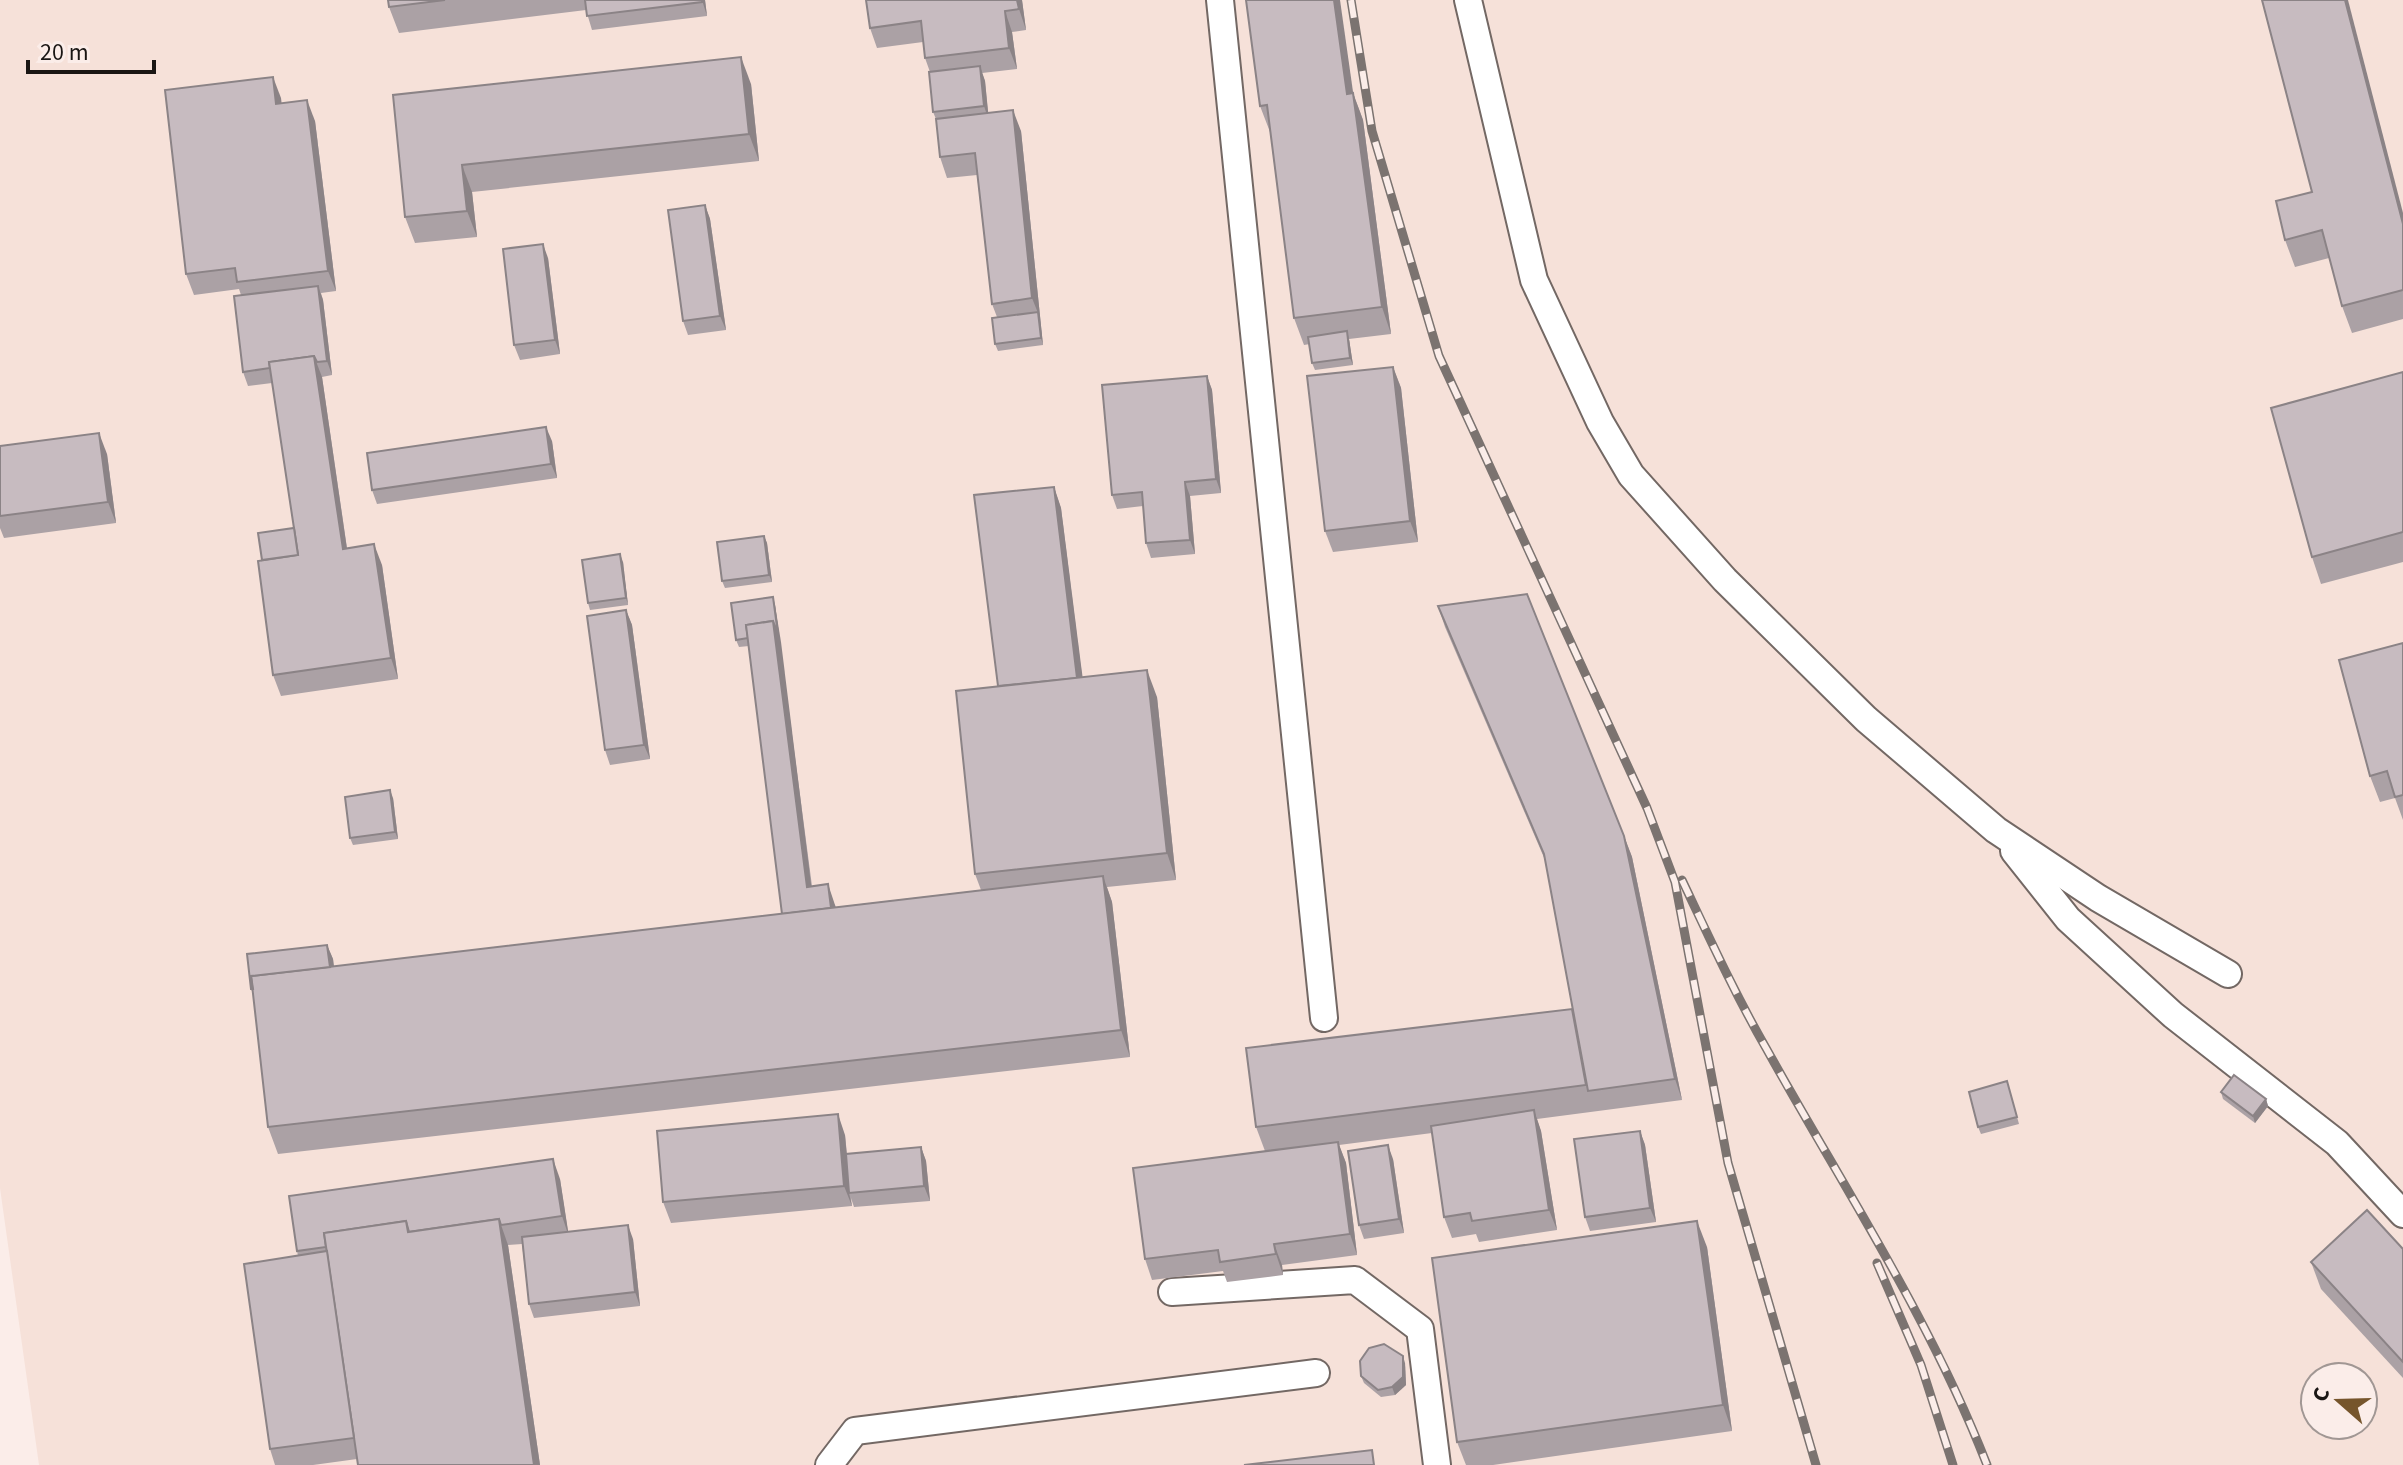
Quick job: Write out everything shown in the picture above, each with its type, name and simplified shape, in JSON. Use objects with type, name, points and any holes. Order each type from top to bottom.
[{"type":"lane","points":[[1220,0],[1324,1018]]},
{"type":"lane","points":[[1468,0],[1534,280],[1600,422],[1631,475],[1725,580],[1866,719],[1996,830],[2098,898],[2228,974]]},
{"type":"lane","points":[[1996,830],[2068,919],[2173,1015],[2337,1143],[2403,1214]]},
{"type":"lane","points":[[1172,1292],[1355,1280],[1420,1329],[1437,1465]]},
{"type":"lane","points":[[829,1465],[855,1431],[1316,1373]]},
{"type":"shaded area","points":[[0,0],[2403,0],[2403,1465],[39,1465],[0,1188]]},
{"type":"building","points":[[388,0],[445,0],[389,7]]},
{"type":"building","points":[[585,0],[702,0],[702,2],[587,16]]},
{"type":"building","points":[[866,0],[1017,0],[1019,9],[1005,11],[1009,48],[925,58],[921,21],[870,28]]},
{"type":"building","points":[[1246,0],[1334,0],[1347,94],[1353,93],[1382,307],[1294,318],[1267,105],[1260,106]]},
{"type":"building","points":[[2262,0],[2345,0],[2403,224],[2403,290],[2342,306],[2322,230],[2285,240],[2276,201],[2312,192]]},
{"type":"building","points":[[741,57],[749,134],[462,165],[467,211],[405,217],[393,95]]},
{"type":"building","points":[[980,66],[984,106],[933,112],[929,72]]},
{"type":"building","points":[[273,77],[276,104],[307,100],[328,271],[237,282],[235,268],[186,274],[165,90]]},
{"type":"building","points":[[1013,110],[1032,298],[992,304],[975,153],[940,157],[936,119]]},
{"type":"building","points":[[705,205],[720,316],[683,321],[668,210]]},
{"type":"building","points":[[543,244],[555,340],[514,345],[503,249]]},
{"type":"building","points":[[318,286],[327,361],[317,362],[314,356],[269,362],[270,368],[243,372],[234,296]]},
{"type":"building","points":[[1038,312],[1041,338],[995,344],[992,318]]},
{"type":"building","points":[[1347,331],[1350,358],[1312,363],[1308,337]]},
{"type":"building","points":[[314,356],[343,549],[374,544],[391,658],[273,675],[258,561],[298,555],[269,362]]},
{"type":"building","points":[[1393,367],[1410,521],[1325,531],[1307,376]]},
{"type":"building","points":[[2403,372],[2403,532],[2312,557],[2271,408]]},
{"type":"building","points":[[1207,376],[1216,479],[1185,482],[1190,540],[1146,543],[1142,492],[1112,495],[1102,385]]},
{"type":"building","points":[[546,427],[551,464],[372,490],[367,453]]},
{"type":"building","points":[[99,433],[108,502],[0,516],[0,446]]},
{"type":"building","points":[[1054,487],[1077,678],[998,686],[974,495]]},
{"type":"building","points":[[294,528],[298,555],[262,560],[258,533]]},
{"type":"building","points":[[764,536],[769,575],[722,581],[717,542]]},
{"type":"building","points":[[620,554],[626,598],[588,603],[582,560]]},
{"type":"building","points":[[1527,594],[1624,836],[1675,1079],[1588,1091],[1544,854],[1438,606]]},
{"type":"building","points":[[773,597],[778,634],[773,621],[746,625],[748,638],[736,640],[731,603]]},
{"type":"building","points":[[626,610],[644,745],[605,750],[587,616]]},
{"type":"building","points":[[773,621],[807,887],[828,884],[831,908],[782,914],[746,625]]},
{"type":"building","points":[[2403,643],[2403,795],[2395,797],[2387,771],[2370,776],[2339,660]]},
{"type":"building","points":[[1147,670],[1167,853],[975,874],[956,691]]},
{"type":"building","points":[[390,790],[395,832],[350,838],[345,797]]},
{"type":"building","points":[[1103,876],[1121,1030],[268,1127],[251,976]]},
{"type":"building","points":[[327,945],[330,967],[251,976],[251,989],[247,954]]},
{"type":"building","points":[[1572,1009],[1586,1085],[1256,1127],[1246,1048]]},
{"type":"building","points":[[2234,1075],[2266,1099],[2253,1116],[2221,1092]]},
{"type":"building","points":[[2007,1081],[2017,1117],[1978,1127],[1969,1092]]},
{"type":"building","points":[[1534,1110],[1549,1210],[1472,1221],[1470,1213],[1444,1217],[1431,1126]]},
{"type":"building","points":[[838,1114],[844,1186],[663,1202],[657,1131]]},
{"type":"building","points":[[1640,1131],[1650,1208],[1585,1217],[1574,1139]]},
{"type":"building","points":[[1338,1142],[1350,1234],[1274,1244],[1276,1254],[1220,1262],[1218,1250],[1145,1259],[1133,1168]]},
{"type":"building","points":[[1388,1145],[1399,1219],[1359,1225],[1348,1151]]},
{"type":"building","points":[[921,1147],[924,1186],[849,1193],[846,1154]]},
{"type":"building","points":[[553,1159],[562,1216],[501,1225],[499,1219],[409,1232],[406,1221],[324,1233],[326,1247],[297,1251],[289,1196]]},
{"type":"building","points":[[2367,1210],[2403,1249],[2403,1362],[2311,1262]]},
{"type":"building","points":[[499,1219],[534,1465],[358,1465],[324,1233],[406,1221],[408,1232]]},
{"type":"building","points":[[1697,1221],[1723,1405],[1457,1442],[1432,1258]]},
{"type":"building","points":[[628,1225],[635,1292],[529,1304],[522,1237]]},
{"type":"building","points":[[327,1251],[354,1438],[270,1449],[244,1264]]},
{"type":"building","points":[[1384,1344],[1403,1356],[1403,1377],[1392,1387],[1378,1390],[1361,1376],[1360,1361],[1369,1348]]},
{"type":"building","points":[[1372,1450],[1374,1465],[1244,1465]]},
{"type":"railway","points":[[1351,0],[1372,131],[1439,356],[1647,808],[1675,882],[1728,1163],[1816,1465]]},
{"type":"railway","points":[[1682,880],[1755,1028],[1912,1305],[1964,1410],[1987,1465]]},
{"type":"railway","points":[[1877,1263],[1921,1365],[1953,1465]]}]
